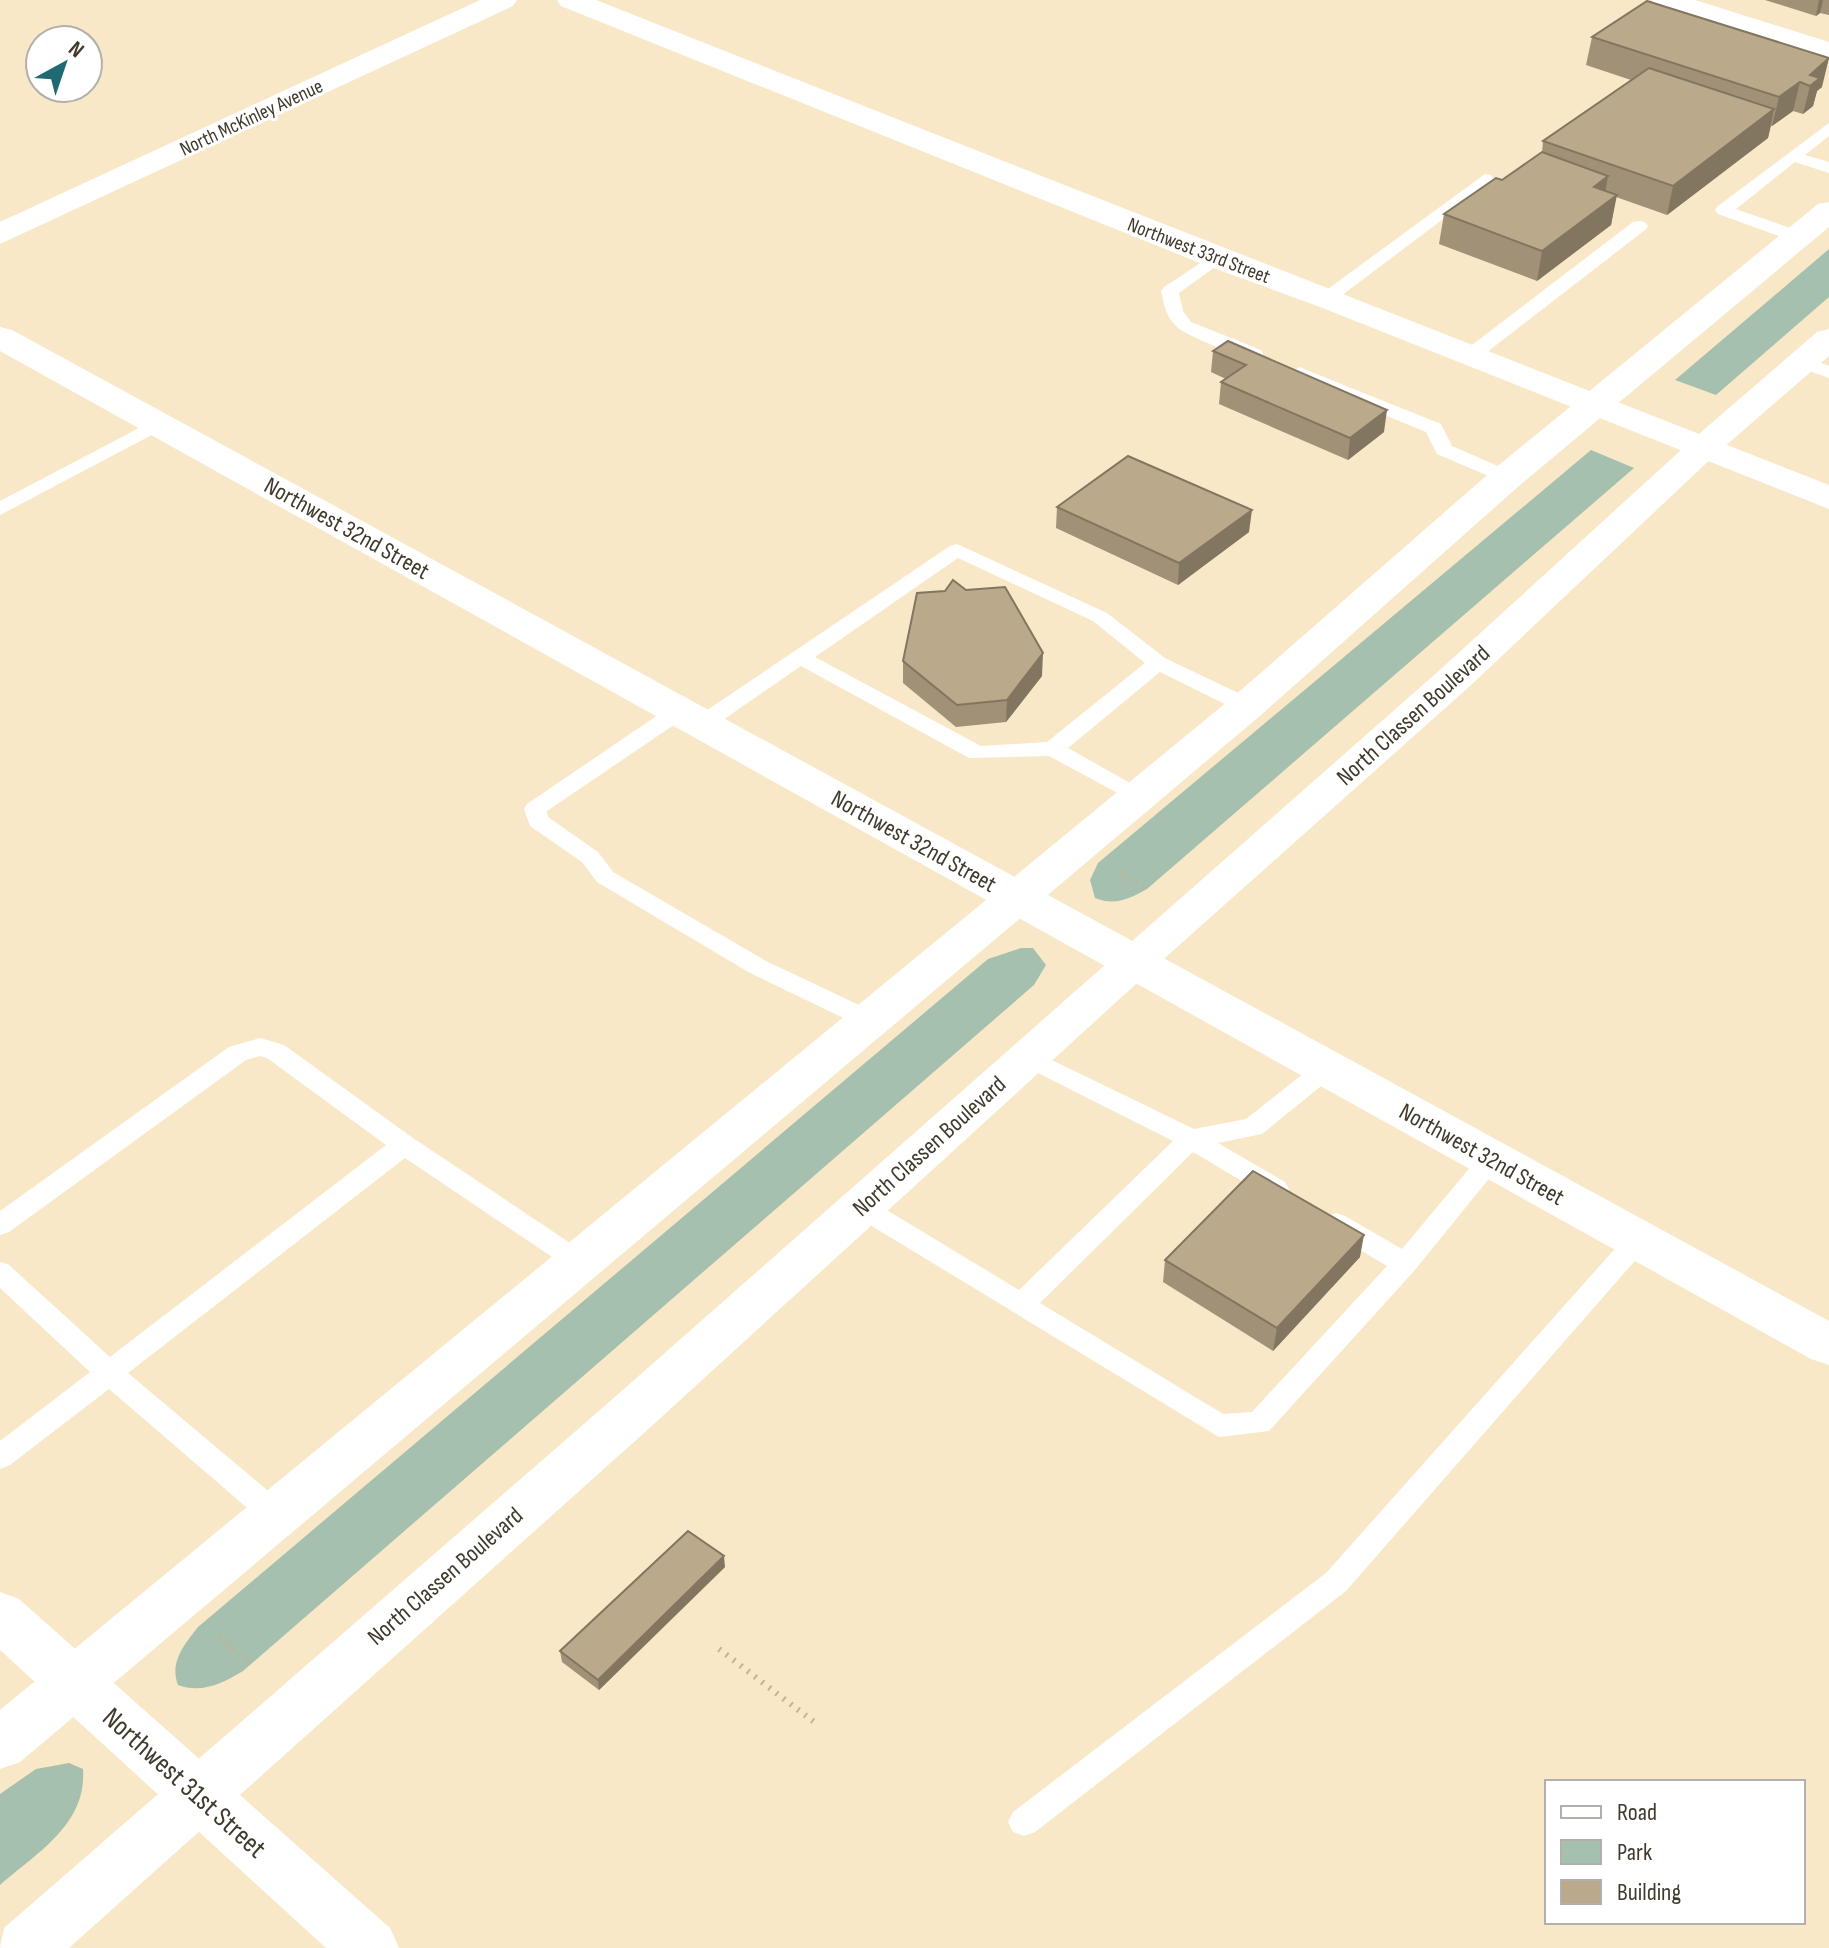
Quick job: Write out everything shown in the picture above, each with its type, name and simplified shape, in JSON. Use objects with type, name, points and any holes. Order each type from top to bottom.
[{"type":"street","name":"North McKinley Avenue","points":[[0,234],[503,0]]},
{"type":"street","name":"Northwest 33rd Street","points":[[571,0],[1216,258],[1598,404],[1829,498]]},
{"type":"street","points":[[1666,0],[1829,51]]},
{"type":"street","points":[[0,1744],[1247,706],[1507,477],[1829,211]]},
{"type":"street","name":"Northwest 32nd Street","points":[[0,337],[1829,1345]]},
{"type":"street","name":"North Classen Boulevard","points":[[25,1948],[1456,677],[1704,447],[1816,367],[1829,339]]},
{"type":"street","name":"Northwest 31st Street","points":[[0,1616],[369,1948]]},
{"type":"lane","points":[[1798,237],[1724,210],[1829,128]]},
{"type":"lane","points":[[1793,156],[1829,168]]},
{"type":"lane","points":[[1327,298],[1485,179]]},
{"type":"lane","points":[[1471,355],[1639,226]]},
{"type":"lane","points":[[1216,258],[1170,291],[1174,312],[1185,326],[1434,428],[1444,450],[1507,477]]},
{"type":"lane","points":[[0,509],[158,424]]},
{"type":"lane","points":[[869,1020],[758,967],[605,877],[590,857],[538,821],[535,809],[799,657],[957,550],[1100,617],[1158,663],[1247,706]]},
{"type":"lane","points":[[799,657],[977,753],[1053,749],[1138,797]]},
{"type":"lane","points":[[1053,749],[1158,663]]},
{"type":"lane","points":[[0,1225],[238,1053],[252,1048],[275,1051],[404,1145],[579,1262]]},
{"type":"lane","points":[[1027,1057],[1191,1139],[1405,1264]]},
{"type":"lane","points":[[1021,1305],[1191,1139],[1253,1127],[1327,1068]]},
{"type":"lane","points":[[0,1457],[404,1145]]},
{"type":"lane","points":[[861,1207],[1219,1426],[1259,1423],[1405,1264],[1492,1159]]},
{"type":"lane","points":[[1024,1822],[1336,1582],[1638,1240]]},
{"type":"lane","points":[[0,1272],[109,1373],[276,1515]]},
{"type":"path","points":[[215,1633],[251,1664]]},
{"type":"path","points":[[719,1649],[818,1725]]},
{"type":"green space","points":[[1829,249],[1829,297],[1716,395],[1675,380]]},
{"type":"green space","points":[[1591,450],[1634,468],[1147,889],[1122,900],[1095,898],[1090,880],[1098,863]]},
{"type":"green space","points":[[1021,948],[1033,948],[1046,965],[1034,985],[243,1671],[204,1688],[178,1685],[177,1661],[198,1627],[988,959]]},
{"type":"green space","points":[[69,1763],[83,1769],[82,1788],[69,1821],[44,1848],[0,1885],[0,1794],[36,1769]]},
{"type":"building","points":[[1647,1],[1829,58],[1810,75],[1820,78],[1810,86],[1800,82],[1779,97],[1592,37]]},
{"type":"building","points":[[1649,68],[1774,109],[1673,186],[1543,141]]},
{"type":"building","points":[[1542,152],[1608,176],[1594,187],[1617,195],[1542,251],[1444,214],[1496,178],[1502,180]]},
{"type":"building","points":[[1228,341],[1387,410],[1350,438],[1221,382],[1246,365],[1213,351]]},
{"type":"building","points":[[1128,456],[1252,510],[1179,563],[1057,507]]},
{"type":"building","points":[[953,580],[966,590],[1005,587],[1043,653],[1007,700],[957,705],[903,661],[917,593],[945,591]]},
{"type":"building","points":[[1253,1171],[1364,1235],[1277,1328],[1165,1260]]},
{"type":"building","points":[[688,1531],[724,1556],[598,1680],[560,1651]]}]
